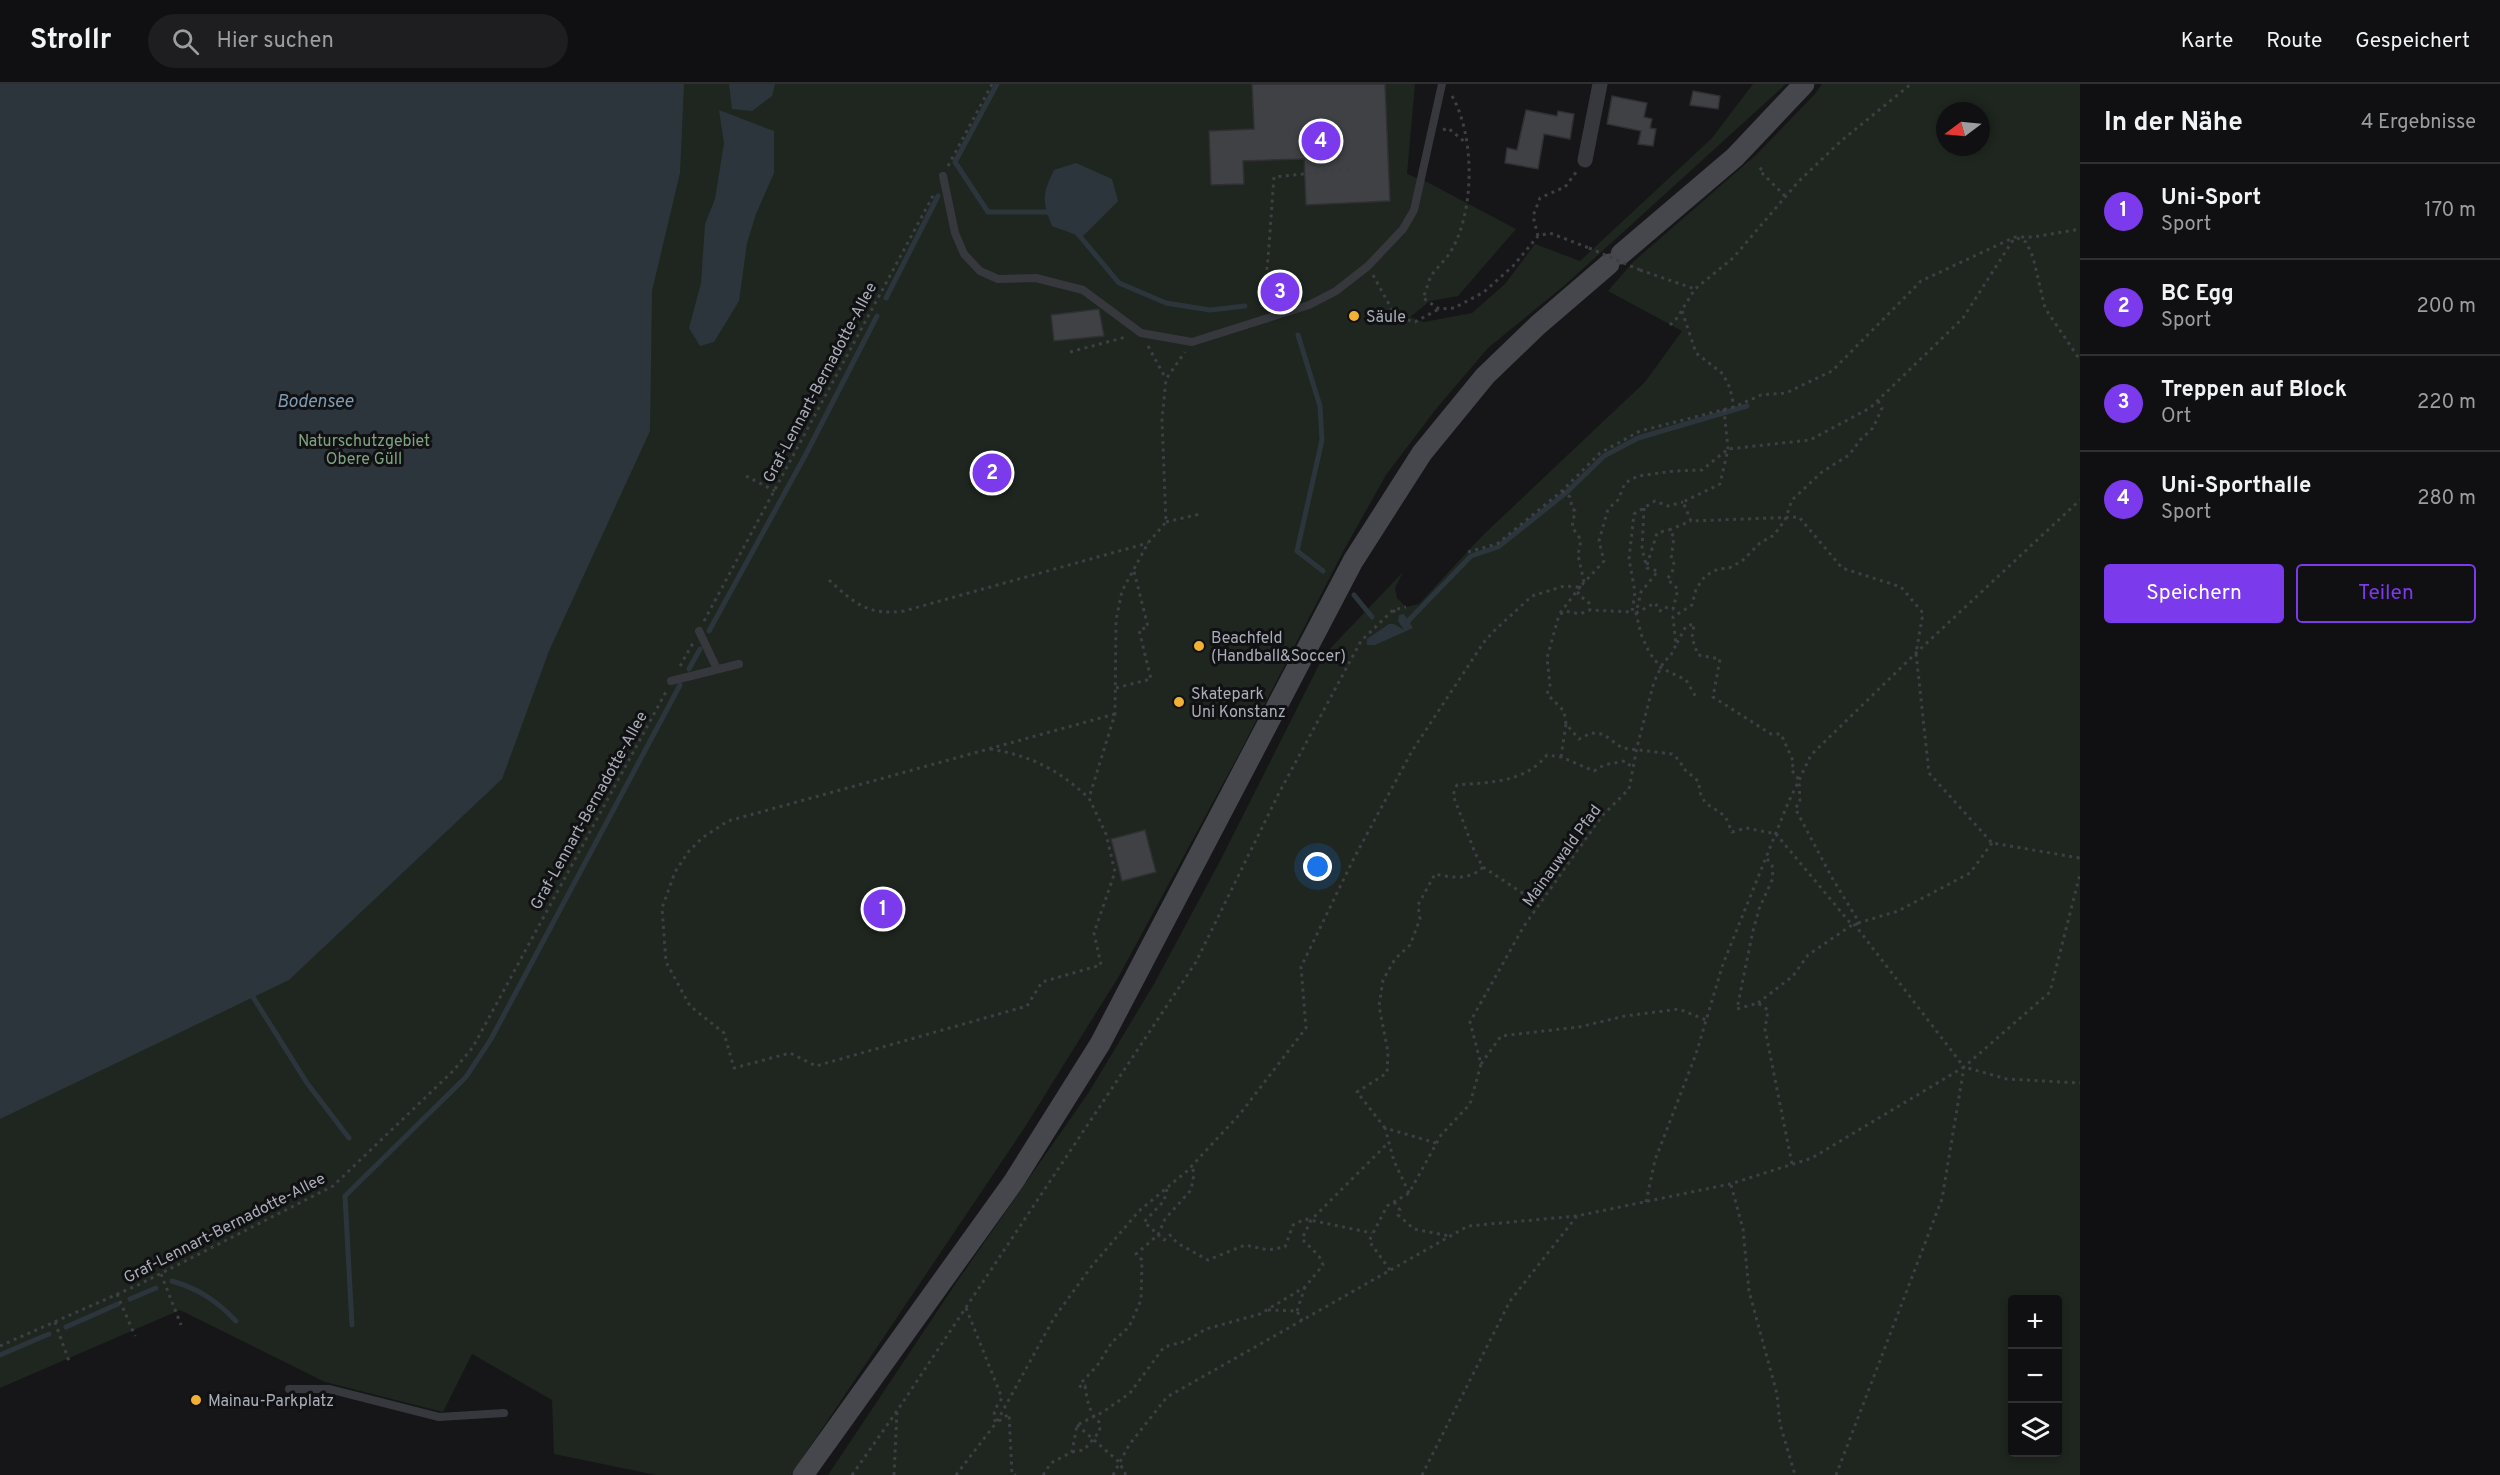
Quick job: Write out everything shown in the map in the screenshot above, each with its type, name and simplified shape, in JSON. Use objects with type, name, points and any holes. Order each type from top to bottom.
[{"type":"main road","points":[[803,1475],[1014,1181],[1100,1044],[1353,561],[1422,453],[1485,376],[1538,325],[1735,157],[1804,84]]},
{"type":"street","points":[[1585,160],[1600,84]]},
{"type":"lane","points":[[943,176],[955,233],[964,254],[980,271],[998,279],[1036,278],[1083,290],[1141,333],[1192,342],[1310,305],[1327,296],[1368,266],[1403,229],[1414,210],[1442,84]]},
{"type":"lane","points":[[699,631],[717,669]]},
{"type":"lane","points":[[672,681],[739,664]]},
{"type":"lane","points":[[289,1389],[329,1389],[439,1417],[504,1413]]},
{"type":"path","name":"Graf-Lennart-Bernadotte-Allee","points":[[0,1346],[161,1274],[333,1186],[453,1071],[473,1047],[775,491],[992,84]]},
{"type":"path","points":[[1670,326],[1695,288],[1733,258],[1786,197],[1841,141],[1911,84]]},
{"type":"path","points":[[1438,309],[1423,298],[1432,276],[1452,250],[1469,201],[1468,144],[1460,110],[1450,93]]},
{"type":"path","points":[[1429,138],[1448,128],[1468,144]]},
{"type":"path","points":[[1538,236],[1533,216],[1540,198],[1565,187],[1585,160]]},
{"type":"path","points":[[1761,168],[1759,170],[1786,197]]},
{"type":"path","points":[[1260,321],[1268,259],[1274,177],[1350,169]]},
{"type":"path","points":[[1468,552],[1497,544],[1562,491],[1599,453],[1640,430],[1734,407],[1761,395],[1786,393],[1832,371],[1921,281],[2015,237],[2033,237],[2080,229]]},
{"type":"path","points":[[1368,266],[1396,317],[1415,322],[1438,309],[1454,308],[1484,292],[1514,265],[1538,236],[1550,233],[1640,270],[1695,288]]},
{"type":"path","points":[[2015,237],[2026,242],[2033,257],[2045,308],[2080,360]]},
{"type":"path","points":[[1561,757],[1566,724],[1564,711],[1547,694],[1550,685],[1547,658],[1559,615],[1584,582],[1604,561],[1599,541],[1608,509],[1618,500],[1625,483],[1638,476],[1702,470],[1728,449],[1810,440],[1870,408],[1963,318],[2015,237]]},
{"type":"path","points":[[1682,309],[1696,353],[1723,374],[1730,388],[1734,407]]},
{"type":"path","points":[[1070,352],[1141,333],[1166,379]]},
{"type":"path","points":[[1166,522],[1162,420],[1166,379],[1192,342]]},
{"type":"path","points":[[1676,645],[1673,617],[1692,605],[1696,589],[1705,576],[1718,568],[1729,568],[1742,561],[1760,543],[1774,535],[1786,517],[1792,500],[1822,472],[1849,456],[1861,438],[1873,428],[1882,408],[1878,401]]},
{"type":"path","points":[[1696,697],[1686,680],[1661,668],[1649,652],[1634,612],[1635,592],[1629,559],[1634,514],[1655,501],[1668,506],[1683,502],[1720,484],[1728,449],[1724,409]]},
{"type":"path","points":[[746,476],[775,491]]},
{"type":"path","points":[[1562,491],[1570,497],[1575,512],[1572,527],[1581,540],[1578,555],[1584,582]]},
{"type":"path","points":[[1646,1202],[1655,1160],[1696,1054],[1723,964],[1811,755],[2080,500]]},
{"type":"path","points":[[1683,502],[1691,521]]},
{"type":"path","points":[[1644,508],[1642,549],[1647,568]]},
{"type":"path","points":[[1089,798],[1115,714],[1116,620],[1122,591],[1148,543],[1166,522],[1200,514]]},
{"type":"path","points":[[1647,568],[1657,533],[1691,521],[1799,517],[1842,568],[1901,587],[1923,613],[1916,653],[1929,773],[1992,843],[2080,858]]},
{"type":"path","points":[[1559,615],[1565,611],[1580,614],[1590,610],[1634,612],[1655,603],[1660,611],[1664,607],[1673,609],[1678,589],[1667,579],[1672,573],[1674,564],[1671,559],[1674,537],[1669,530]]},
{"type":"path","points":[[828,580],[868,610],[888,613],[904,611],[1148,543]]},
{"type":"path","points":[[1634,612],[1641,592],[1658,571],[1647,568]]},
{"type":"path","points":[[1116,688],[1151,679],[1139,630],[1148,627],[1134,572]]},
{"type":"path","points":[[956,1475],[996,1423],[1054,1318],[1091,1267],[1139,1211],[1192,1166],[1240,1114],[1306,1028],[1301,967],[1354,858],[1412,751],[1484,642],[1533,596],[1564,586],[1580,587]]},
{"type":"path","points":[[1580,587],[1578,594],[1589,603],[1590,610]]},
{"type":"path","points":[[852,1475],[1196,962],[1279,793],[1361,641],[1393,610],[1406,607]]},
{"type":"path","points":[[1393,610],[1397,615]]},
{"type":"path","name":"Mainauwald Pfad","points":[[1481,1064],[1470,1022],[1524,926],[1602,816],[1629,789],[1636,750],[1654,682],[1686,626],[1694,624],[1692,638],[1698,655],[1720,659],[1713,697],[1771,734],[1780,734],[1794,763],[1791,769],[1799,780]]},
{"type":"path","points":[[988,749],[1020,754],[1046,765],[1089,798],[1106,834],[1115,872],[1094,933],[1101,965],[1042,982],[1027,1006],[816,1066],[790,1053],[734,1068],[724,1033],[690,1006],[666,962],[662,908],[675,872],[689,851],[702,838],[728,821],[988,749],[1115,714]]},
{"type":"path","points":[[1566,724],[1579,739],[1591,733],[1603,734],[1622,748],[1672,754],[1699,782],[1699,790],[1708,807],[1725,818],[1732,832],[1746,828],[1776,834],[1855,924],[1964,1067],[2007,1079],[2080,1083]]},
{"type":"path","points":[[1540,904],[1483,867],[1475,853],[1453,795],[1457,785],[1499,782],[1517,778],[1538,766],[1548,755],[1561,757],[1582,768],[1594,771],[1604,765],[1625,761],[1633,768]]},
{"type":"path","points":[[1799,780],[1800,803],[1795,808],[1855,924]]},
{"type":"path","points":[[1767,859],[1772,866],[1773,878],[1759,909],[1737,1009],[1758,1003],[1793,976],[1808,956],[1855,924],[1898,911],[1970,873],[1992,843]]},
{"type":"path","points":[[1409,1193],[1394,1161],[1385,1128],[1357,1092],[1387,1072],[1388,1052],[1379,1006],[1383,980],[1395,959],[1410,945],[1420,920],[1418,905],[1435,874],[1459,877],[1478,873],[1483,867]]},
{"type":"path","points":[[1113,1475],[1129,1445],[1167,1397],[1468,1226],[1576,1215],[1646,1202],[1730,1184],[1812,1158],[1964,1067],[2050,992],[2080,874]]},
{"type":"path","points":[[1758,1003],[1768,1010],[1765,1029],[1792,1164]]},
{"type":"path","points":[[1390,1271],[1369,1241],[1372,1233],[1388,1206],[1409,1193],[1441,1134],[1470,1104],[1481,1064],[1501,1036],[1579,1028],[1625,1016],[1678,1010],[1706,1020]]},
{"type":"path","points":[[1836,1475],[1942,1199],[1964,1067]]},
{"type":"path","points":[[1385,1128],[1436,1143]]},
{"type":"path","points":[[1077,1425],[1130,1393],[1164,1347],[1186,1341],[1206,1329],[1266,1310],[1305,1287],[1323,1265],[1319,1256],[1302,1239],[1311,1221],[1389,1142]]},
{"type":"path","points":[[1043,1475],[1051,1463],[1072,1452],[1084,1450],[1100,1431],[1099,1422],[1093,1417],[1085,1386],[1082,1388],[1079,1385],[1097,1366],[1112,1342],[1129,1327],[1141,1300],[1142,1260],[1136,1254],[1158,1235],[1166,1219],[1191,1190],[1194,1174],[1192,1166]]},
{"type":"path","points":[[1730,1184],[1743,1229],[1749,1291],[1777,1394],[1780,1424],[1796,1475]]},
{"type":"path","points":[[1167,1188],[1164,1201],[1144,1222],[1164,1240],[1170,1235],[1177,1243],[1208,1260],[1245,1245],[1268,1250],[1285,1247],[1293,1225],[1305,1219],[1372,1233]]},
{"type":"path","points":[[1394,1202],[1401,1210],[1398,1215],[1414,1229],[1451,1236]]},
{"type":"path","points":[[1422,1475],[1510,1301],[1576,1215]]},
{"type":"path","points":[[161,1274],[182,1325]]},
{"type":"path","points":[[1302,1321],[1297,1311],[1305,1287]]},
{"type":"path","points":[[117,1294],[135,1336]]},
{"type":"path","points":[[966,1308],[1002,1398],[994,1413],[996,1423]]},
{"type":"path","points":[[1266,1310],[1297,1311]]},
{"type":"path","points":[[55,1322],[70,1364]]},
{"type":"path","points":[[894,1475],[897,1411]]},
{"type":"path","points":[[996,1423],[1009,1414],[1010,1462],[1012,1474],[1016,1475]]},
{"type":"path","points":[[1077,1425],[1119,1462],[1126,1475]]},
{"type":"path","points":[[1072,1452],[1077,1425]]},
{"type":"green space","name":"Naturschutzgebiet Obere Güll","points":[[0,84],[1415,84],[1407,174],[1427,182],[1516,229],[1458,296],[1430,301],[1410,317],[1424,322],[1472,313],[1505,284],[1535,244],[1580,261],[1712,138],[1753,84],[1786,84],[1565,285],[1488,348],[1436,409],[1386,475],[1345,548],[1239,754],[1119,976],[1025,1127],[791,1475],[656,1475],[554,1454],[552,1400],[472,1354],[443,1412],[325,1382],[180,1310],[0,1388]]},
{"type":"green space","points":[[1822,84],[2080,84],[2080,1475],[828,1475],[956,1283],[1089,1092],[1154,984],[1220,861],[1324,655],[1403,572],[1395,588],[1397,598],[1406,607],[1419,604],[1481,537],[1645,382],[1682,331],[1608,291],[1633,262],[1757,154]]},
{"type":"water","name":"Bodensee","points":[[0,84],[684,84],[680,173],[652,291],[650,431],[549,651],[502,779],[289,980],[0,1119]]},
{"type":"water","points":[[729,84],[775,84],[772,96],[752,111],[732,109]]},
{"type":"water","points":[[719,110],[774,131],[774,173],[756,214],[747,243],[739,301],[714,342],[700,346],[689,328],[701,283],[705,224],[715,199],[724,143]]},
{"type":"water","points":[[1076,163],[1112,179],[1118,201],[1082,237],[1052,226],[1045,203],[1045,192],[1054,170]]},
{"type":"water","points":[[1404,614],[1413,628],[1375,645],[1367,645],[1367,639],[1389,624],[1394,624],[1404,630],[1398,621],[1399,615]]},
{"type":"building","points":[[1252,84],[1385,84],[1390,201],[1306,205],[1304,159],[1243,161],[1244,184],[1211,185],[1209,131],[1254,129]]},
{"type":"building","points":[[1693,91],[1720,96],[1718,109],[1690,105]]},
{"type":"building","points":[[1612,96],[1647,103],[1644,117],[1652,119],[1650,128],[1656,129],[1653,146],[1638,144],[1641,131],[1607,124]]},
{"type":"building","points":[[1526,110],[1557,116],[1558,111],[1574,114],[1570,139],[1544,134],[1538,169],[1505,163],[1507,148],[1517,150]]},
{"type":"building","points":[[1099,309],[1104,336],[1054,341],[1051,315]]},
{"type":"building","points":[[1145,830],[1156,872],[1122,881],[1111,839]]},
{"type":"waterway","points":[[997,84],[955,162],[988,212],[1047,212],[1050,214]]},
{"type":"waterway","points":[[886,298],[938,196]]},
{"type":"waterway","points":[[1078,234],[1119,283],[1166,303],[1210,310],[1245,306]]},
{"type":"waterway","points":[[709,631],[806,454],[877,316]]},
{"type":"waterway","points":[[1298,335],[1320,406],[1322,440],[1297,551],[1323,571]]},
{"type":"waterway","points":[[1407,625],[1409,620],[1471,556],[1498,547],[1567,492],[1604,456],[1638,438],[1747,406]]},
{"type":"waterway","points":[[1354,595],[1372,617]]},
{"type":"waterway","points":[[689,669],[700,649]]},
{"type":"waterway","points":[[352,1325],[345,1196],[466,1077],[491,1039],[680,685]]},
{"type":"waterway","points":[[253,997],[307,1083],[349,1138]]},
{"type":"waterway","points":[[172,1281],[207,1296],[236,1321]]},
{"type":"waterway","points":[[130,1299],[156,1288]]},
{"type":"waterway","points":[[66,1327],[118,1304]]},
{"type":"waterway","points":[[0,1355],[49,1334]]},
{"type":"place","name":"Uni-Sporthalle","points":[[1321,141]]},
{"type":"place","name":"Treppen auf Block","points":[[1280,292]]},
{"type":"place","name":"Säule","points":[[1354,316]]},
{"type":"place","name":"BC Egg","points":[[992,473]]},
{"type":"place","name":"Beachfeld (Handball&Soccer)","points":[[1199,646]]},
{"type":"place","name":"Skatepark Uni Konstanz","points":[[1179,702]]},
{"type":"place","name":"Uni-Sport","points":[[883,909]]},
{"type":"place","name":"Mainau-Parkplatz","points":[[196,1400]]}]
